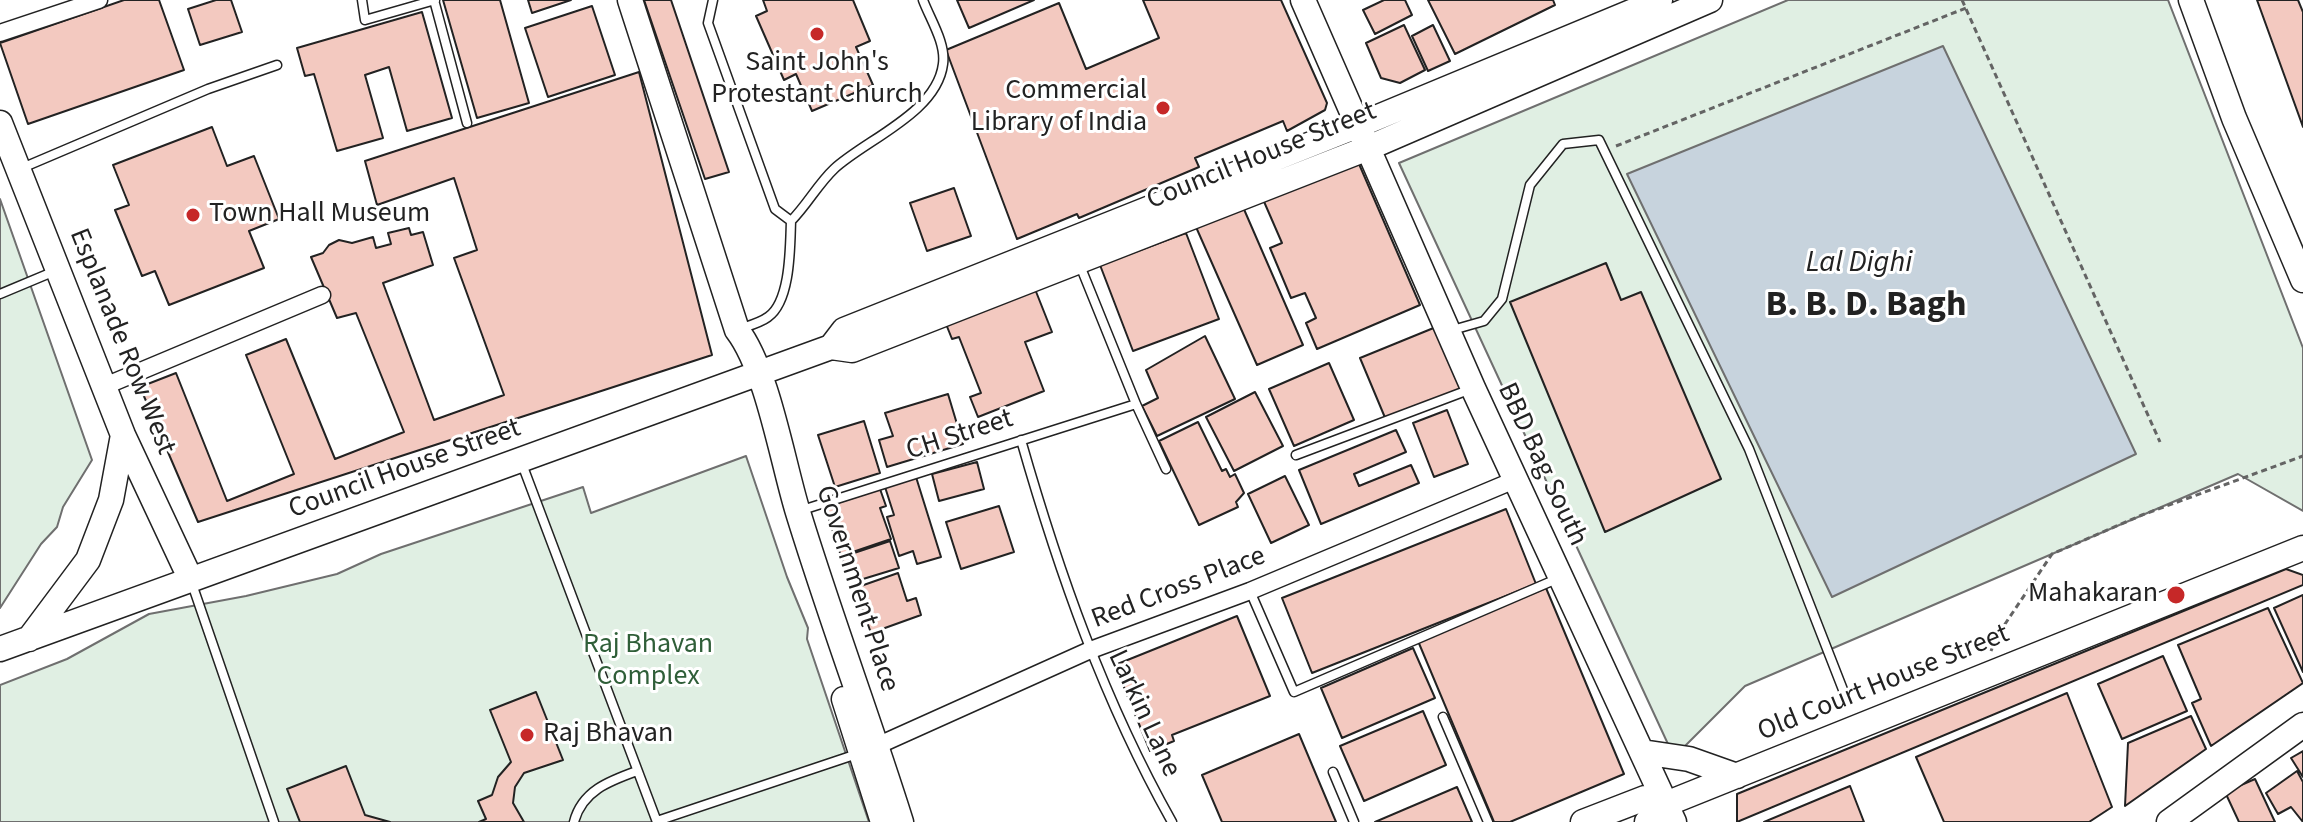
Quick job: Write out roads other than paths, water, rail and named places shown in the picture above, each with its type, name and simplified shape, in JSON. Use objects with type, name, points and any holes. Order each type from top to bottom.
[{"type":"main road","points":[[630,0],[737,330],[748,344],[751,376],[869,749],[883,822]]},
{"type":"main road","name":"BBD Bag South","points":[[1303,0],[1473,388],[1670,813]]},
{"type":"main road","name":"Council House Street","points":[[831,347],[844,330],[1359,125],[1660,0]]},
{"type":"main road","name":"Council House Street","points":[[0,649],[831,347],[852,350],[1368,148],[1710,0]]},
{"type":"main road","points":[[2191,0],[2234,118],[2303,280]]},
{"type":"main road","name":"Esplanade Row West","points":[[0,124],[123,435],[191,580]]},
{"type":"main road","name":"Government Place","points":[[751,376],[798,511],[869,749],[901,822]]},
{"type":"main road","points":[[29,639],[88,560],[111,500],[123,435]]},
{"type":"main road","name":"Old Court House Street","points":[[1670,813],[1737,776],[2303,548]]},
{"type":"main road","points":[[2169,822],[2303,725]]},
{"type":"main road","points":[[1642,752],[1689,759],[1737,776]]},
{"type":"main road","points":[[1583,822],[1645,798],[1670,813]]},
{"type":"main road","points":[[1647,822],[1670,813]]},
{"type":"street","points":[[0,33],[99,0]]},
{"type":"street","points":[[105,386],[322,295]]},
{"type":"street","name":"Red Cross Place","points":[[869,749],[1088,651],[1250,591],[1517,479]]},
{"type":"lane","points":[[362,0],[365,20],[434,0],[467,123]]},
{"type":"lane","points":[[713,0],[708,23],[775,209],[791,221]]},
{"type":"lane","points":[[737,330],[770,316],[780,298],[789,263],[791,221],[833,169],[906,119],[933,87],[943,65],[940,42],[923,0]]},
{"type":"lane","points":[[19,169],[208,89],[277,65]]},
{"type":"lane","points":[[1448,331],[1484,321],[1502,299],[1530,185],[1563,144],[1599,140],[1749,449],[1847,700]]},
{"type":"lane","points":[[1079,262],[1136,404],[1166,469]]},
{"type":"lane","points":[[0,294],[59,269]]},
{"type":"lane","points":[[1296,455],[1473,388]]},
{"type":"lane","name":"CH Street","points":[[798,511],[1136,404]]},
{"type":"lane","name":"Larkin Lane","points":[[1021,440],[1088,651],[1145,774],[1172,822]]},
{"type":"lane","points":[[520,460],[657,822],[869,749]]},
{"type":"lane","points":[[1250,591],[1294,692],[1560,577]]},
{"type":"lane","points":[[191,580],[274,822]]},
{"type":"lane","points":[[1443,717],[1488,822]]},
{"type":"lane","points":[[574,822],[588,795],[607,781],[637,771]]},
{"type":"lane","points":[[1333,772],[1354,822]]},
{"type":"water","name":"Lal Dighi","points":[[1943,46],[2136,454],[1832,597],[1627,174]]},
{"type":"place","name":"Saint John's Protestant Church","points":[[817,34]]},
{"type":"place","name":"Commercial Library of India","points":[[1163,108]]},
{"type":"place","name":"Town Hall Museum","points":[[193,215]]},
{"type":"place","name":"Mahakaran","points":[[2176,595]]},
{"type":"place","name":"Raj Bhavan","points":[[527,735]]},
{"type":"district","name":"B. B. D. Bagh","points":[[1866,307]]},
{"type":"park label","name":"Raj Bhavan Complex","points":[[648,662]]}]
